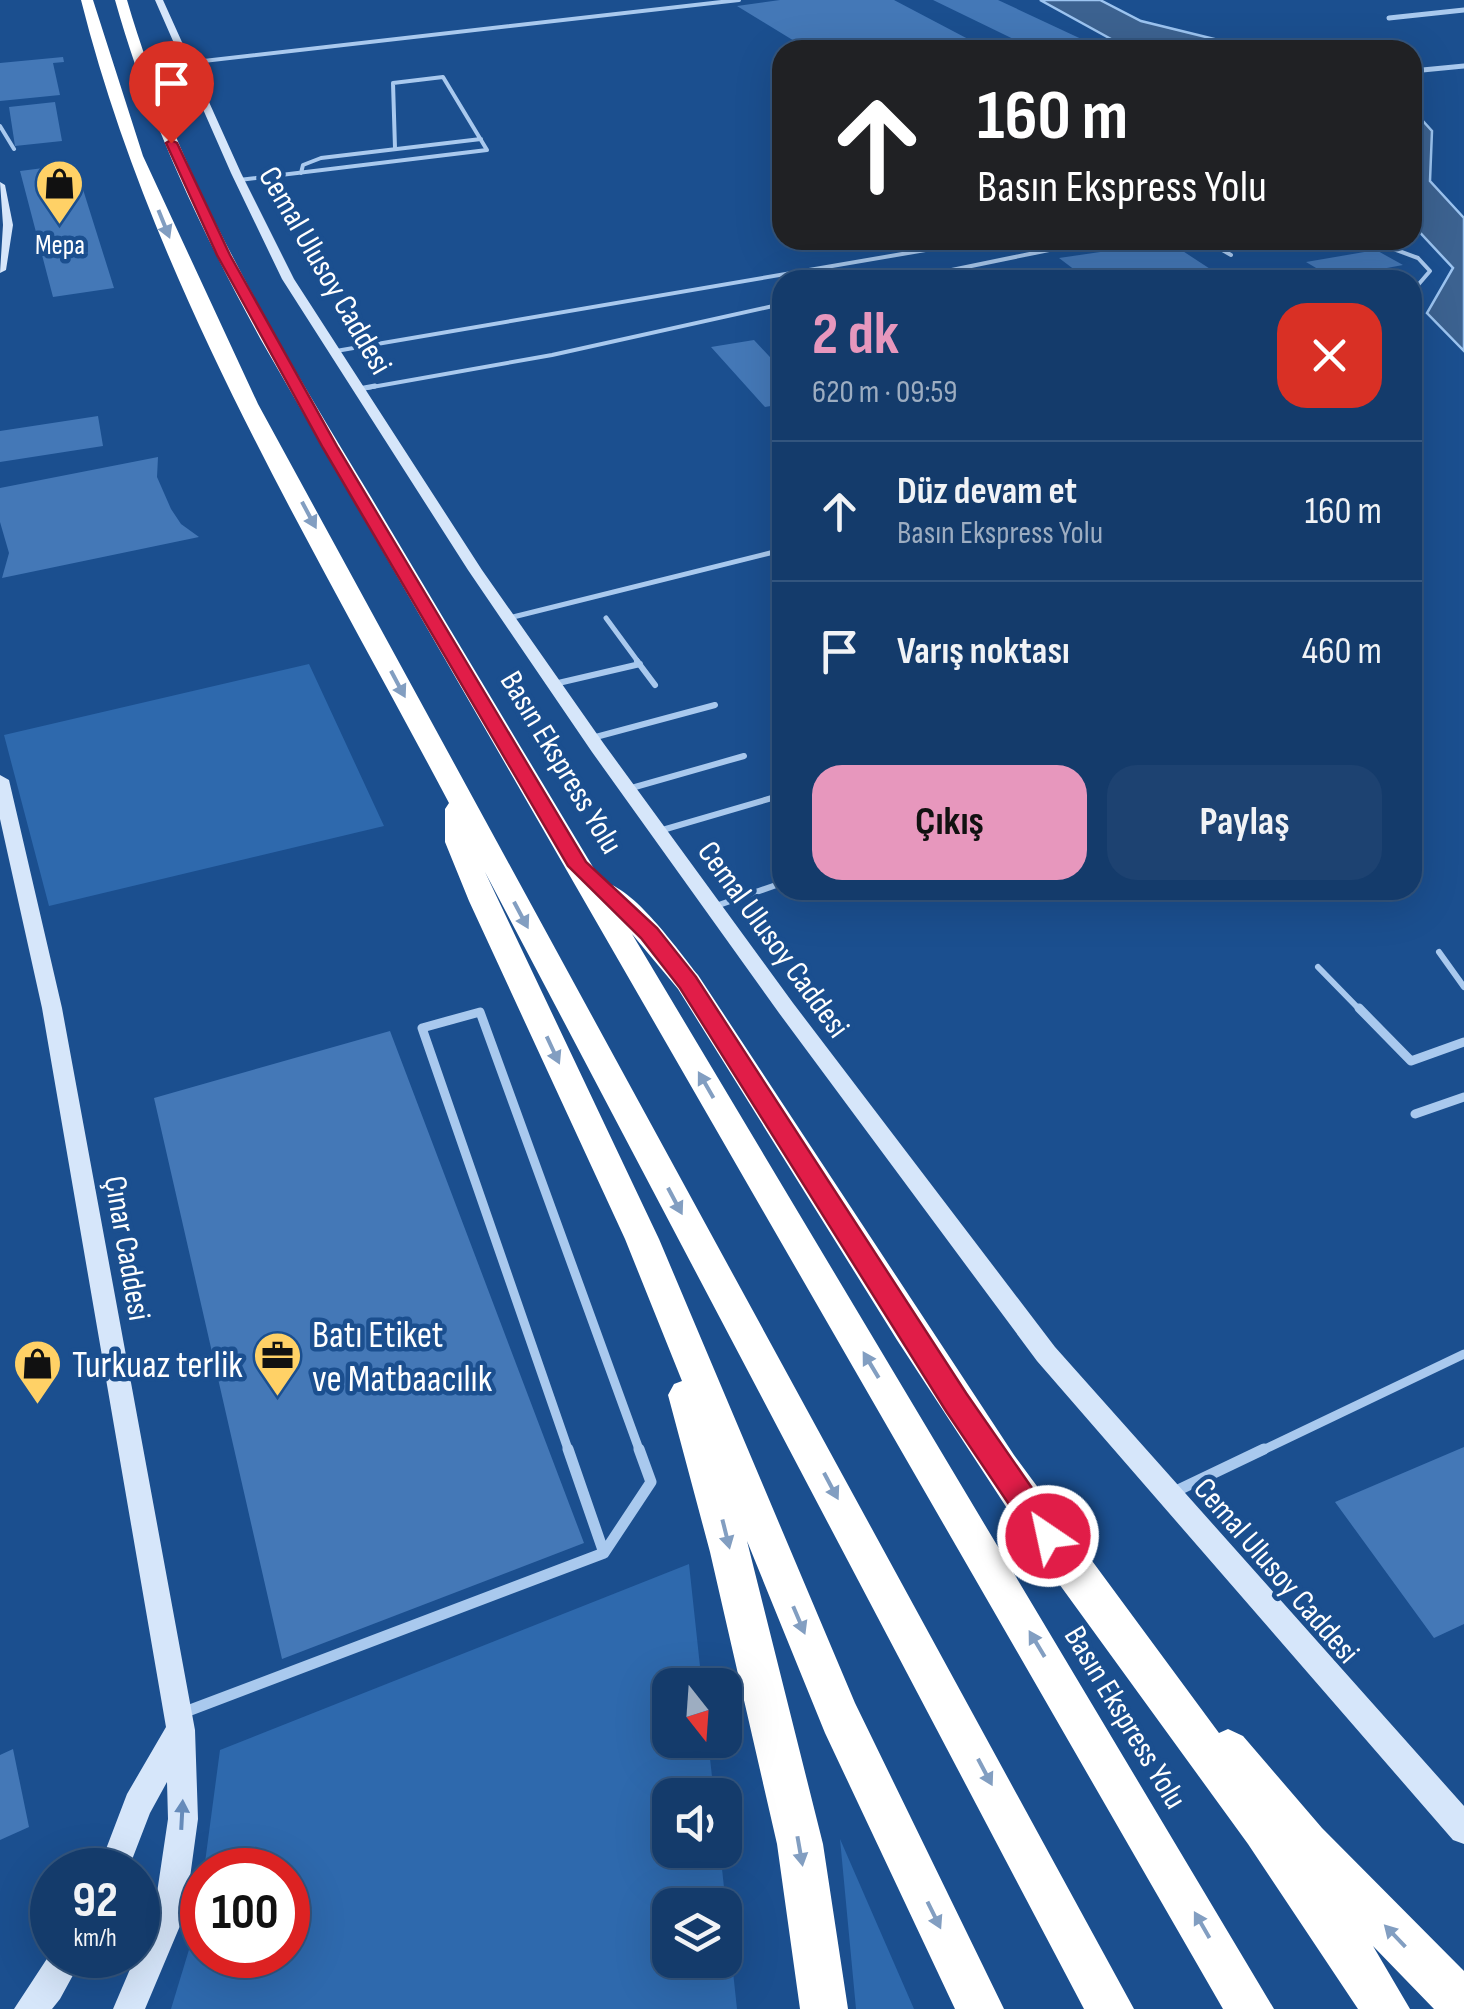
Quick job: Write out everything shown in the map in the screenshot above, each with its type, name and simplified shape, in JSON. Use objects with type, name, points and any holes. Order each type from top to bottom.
[{"type":"highway","points":[[87,0],[128,136],[190,284],[248,404],[1110,2009]]},
{"type":"highway","name":"Basın Ekspress Yolu","points":[[120,0],[171,143],[224,255],[424,609],[1250,2009]]},
{"type":"highway","points":[[458,798],[459,842],[483,901],[642,1238],[840,1718],[980,2009]]},
{"type":"highway","points":[[578,866],[649,933],[688,982],[956,1402],[1048,1536],[1306,1890],[1386,2009]]},
{"type":"highway","points":[[642,1238],[712,1478],[770,1710],[800,1844],[824,2009]]},
{"type":"highway","points":[[1048,1536],[1306,1844],[1464,2005]]},
{"type":"main road","name":"Cemal Ulusoy Caddesi","points":[[159,0],[288,279],[508,618],[628,789],[1046,1354],[1464,1828]]},
{"type":"main road","points":[[0,185],[8,225],[0,270]]},
{"type":"main road","name":"Çınar Caddesi","points":[[0,780],[52,1008],[180,1722],[183,1819],[169,1914],[130,2009]]},
{"type":"main road","points":[[121,1848],[138,1805],[180,1722]]},
{"type":"main road","points":[[30,2009],[55,1978]]},
{"type":"street","points":[[1389,18],[1464,10]]},
{"type":"street","points":[[1422,71],[1464,66]]},
{"type":"lane","points":[[186,63],[739,0]]},
{"type":"lane","points":[[239,180],[487,150],[443,77],[393,83],[395,148]]},
{"type":"lane","points":[[0,126],[14,149]]},
{"type":"lane","points":[[301,172],[303,165],[321,158],[480,139]]},
{"type":"lane","points":[[809,270],[926,250]]},
{"type":"lane","points":[[952,270],[1047,250]]},
{"type":"lane","points":[[1221,250],[1231,256]]},
{"type":"lane","points":[[1396,250],[1418,258],[1430,271],[1422,280]]},
{"type":"lane","points":[[336,351],[772,276]]},
{"type":"lane","points":[[358,390],[552,354],[772,306]]},
{"type":"lane","points":[[508,618],[772,552]]},
{"type":"lane","points":[[606,618],[655,685]]},
{"type":"lane","points":[[554,684],[640,664]]},
{"type":"lane","points":[[592,738],[714,705]]},
{"type":"lane","points":[[628,789],[744,756]]},
{"type":"lane","points":[[659,832],[772,798]]},
{"type":"lane","points":[[713,907],[772,886]]},
{"type":"lane","points":[[1438,952],[1464,987]]},
{"type":"lane","points":[[1318,967],[1411,1061],[1464,1042]]},
{"type":"lane","points":[[180,1722],[604,1554],[652,1482],[480,1012],[422,1028],[604,1554]]},
{"type":"lane","points":[[1415,1114],[1464,1097]]},
{"type":"lane","points":[[1170,1493],[1464,1354]]},
{"type":"shaded area","points":[[1040,0],[1100,0],[1141,21],[1218,40],[1113,40]]},
{"type":"shaded area","points":[[1422,120],[1432,131],[1430,181],[1464,218],[1464,351],[1427,313],[1453,268],[1422,235]]},
{"type":"shaded area","points":[[309,664],[384,826],[49,906],[4,735]]},
{"type":"shaded area","points":[[689,1564],[700,1668],[652,1668],[652,1758],[710,1758],[712,1778],[652,1778],[652,1868],[722,1868],[724,1888],[652,1888],[652,1978],[734,1978],[737,2009],[171,2009],[180,1978],[310,1978],[310,1848],[207,1848],[220,1750]]},
{"type":"shaded area","points":[[840,1839],[914,2009],[856,2009]]},
{"type":"building","points":[[780,0],[894,0],[970,40],[793,40],[737,6]]},
{"type":"building","points":[[933,0],[998,0],[1084,40],[1015,40]]},
{"type":"building","points":[[63,57],[64,62],[53,63],[60,95],[0,101],[0,63]]},
{"type":"building","points":[[55,102],[62,141],[15,146],[9,107]]},
{"type":"building","points":[[75,164],[114,288],[53,297],[20,171]]},
{"type":"building","points":[[1114,250],[1181,250],[1212,270],[1075,270],[1059,258]]},
{"type":"building","points":[[1376,250],[1403,265],[1376,270],[1320,270],[1306,262]]},
{"type":"building","points":[[754,340],[772,359],[772,406],[765,407],[711,347]]},
{"type":"building","points":[[98,416],[103,446],[0,462],[0,431]]},
{"type":"building","points":[[158,457],[157,477],[171,509],[181,524],[199,537],[2,578],[9,553],[0,522],[0,488]]},
{"type":"building","points":[[390,1031],[584,1543],[282,1659],[154,1098]]},
{"type":"building","points":[[1464,1447],[1464,1624],[1434,1638],[1335,1502]]},
{"type":"building","points":[[13,1749],[29,1827],[0,1840],[0,1755]]},
{"type":"place","name":"Mepa","points":[[60,226]]},
{"type":"place","name":"Batı Etiket ve Matbaacılık","points":[[277,1398]]},
{"type":"place","name":"Turkuaz terlik","points":[[37,1406]]},
{"type":"route","points":[[171,143],[224,255],[331,448],[578,866],[649,933],[688,982],[956,1402],[1048,1536]]}]
